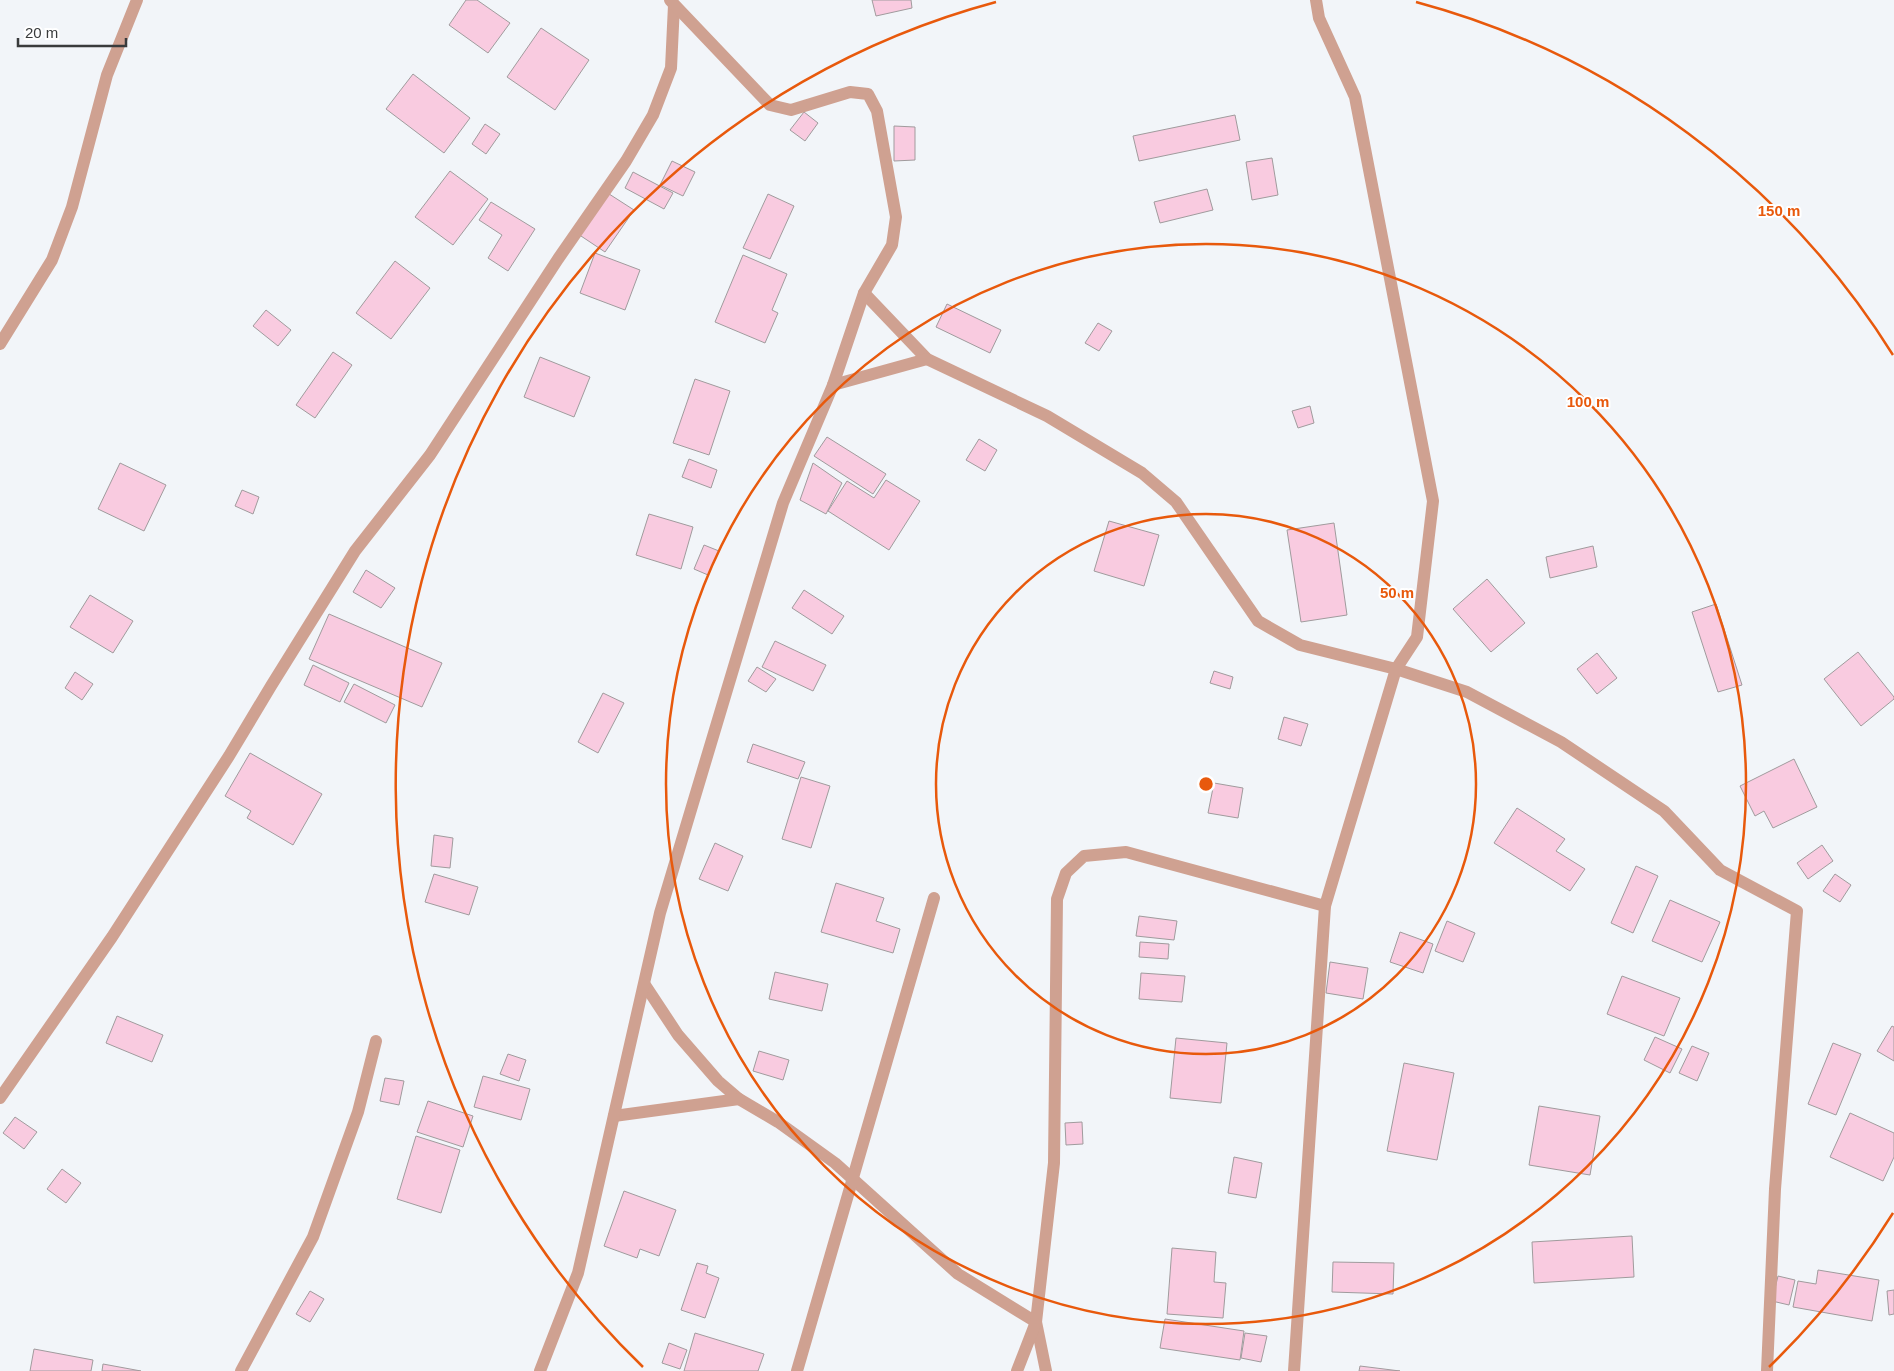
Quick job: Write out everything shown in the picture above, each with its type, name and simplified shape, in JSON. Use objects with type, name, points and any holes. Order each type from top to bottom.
[{"type":"street","points":[[0,344],[52,260],[72,207],[107,75],[137,0]]},
{"type":"street","points":[[1294,1371],[1325,906],[1396,669],[1417,636],[1432,501],[1355,97],[1318,18],[1316,0]]},
{"type":"street","points":[[540,1371],[578,1274],[660,913],[783,503],[833,385],[864,293],[892,245],[896,217],[877,111],[868,94],[850,92],[791,110],[770,105],[672,2]]},
{"type":"street","points":[[0,1098],[133,904],[229,756],[355,551],[430,455],[558,259],[626,161],[653,115],[671,68],[672,2]]},
{"type":"street","points":[[864,293],[927,359],[1047,416],[1142,473],[1176,502],[1258,621],[1300,645],[1396,669],[1467,692],[1562,742],[1664,811],[1720,870],[1797,911],[1775,1188],[1767,1371]]},
{"type":"street","points":[[833,385],[927,359]]},
{"type":"street","points":[[1016,1371],[1036,1322],[1054,1163],[1057,899],[1066,873],[1084,856],[1126,852],[1325,906]]},
{"type":"street","points":[[797,1371],[854,1181],[934,898]]},
{"type":"street","points":[[644,985],[678,1035],[718,1081],[738,1099],[778,1122],[835,1163],[958,1274],[1036,1322],[1046,1371]]},
{"type":"street","points":[[241,1371],[313,1237],[358,1112],[376,1041]]},
{"type":"street","points":[[614,1116],[738,1099]]},
{"type":"building","points":[[466,0],[477,0],[510,23],[488,53],[449,25]]},
{"type":"building","points":[[872,0],[911,0],[912,8],[876,16]]},
{"type":"building","points":[[541,28],[589,60],[555,110],[507,77]]},
{"type":"building","points":[[413,74],[470,118],[444,153],[386,109]]},
{"type":"building","points":[[804,112],[818,123],[805,141],[790,130]]},
{"type":"building","points":[[1235,115],[1240,140],[1139,161],[1133,136]]},
{"type":"building","points":[[485,124],[500,134],[486,154],[472,144]]},
{"type":"building","points":[[894,126],[915,127],[915,160],[894,161]]},
{"type":"building","points":[[1272,158],[1278,195],[1252,200],[1246,162]]},
{"type":"building","points":[[672,161],[695,172],[683,196],[660,185]]},
{"type":"building","points":[[450,171],[488,199],[453,245],[415,217]]},
{"type":"building","points":[[633,172],[673,193],[664,209],[625,188]]},
{"type":"building","points":[[1207,189],[1213,210],[1160,223],[1154,202]]},
{"type":"building","points":[[606,192],[634,210],[605,252],[578,234]]},
{"type":"building","points":[[768,194],[794,206],[770,259],[743,248]]},
{"type":"building","points":[[491,202],[535,229],[508,271],[488,258],[502,235],[479,220]]},
{"type":"building","points":[[595,253],[640,270],[625,310],[580,293]]},
{"type":"building","points":[[743,255],[787,274],[772,310],[778,313],[765,343],[715,322]]},
{"type":"building","points":[[395,261],[430,288],[391,339],[356,313]]},
{"type":"building","points":[[947,304],[1001,330],[990,353],[936,327]]},
{"type":"building","points":[[266,310],[291,330],[278,346],[253,326]]},
{"type":"building","points":[[1098,323],[1112,331],[1099,351],[1085,343]]},
{"type":"building","points":[[333,352],[352,365],[315,418],[296,405]]},
{"type":"building","points":[[540,357],[590,377],[574,417],[524,397]]},
{"type":"building","points":[[695,379],[730,391],[709,455],[673,443]]},
{"type":"building","points":[[1310,406],[1314,423],[1298,428],[1292,411]]},
{"type":"building","points":[[827,437],[886,474],[873,494],[814,456]]},
{"type":"building","points":[[979,439],[997,450],[985,471],[966,460]]},
{"type":"building","points":[[689,459],[717,470],[711,488],[682,477]]},
{"type":"building","points":[[120,463],[166,485],[144,531],[98,509]]},
{"type":"building","points":[[813,463],[842,483],[826,514],[800,500]]},
{"type":"building","points":[[886,480],[920,501],[889,550],[828,511],[847,481],[874,498]]},
{"type":"building","points":[[242,490],[259,497],[253,514],[235,506]]},
{"type":"building","points":[[649,514],[693,527],[681,569],[636,555]]},
{"type":"building","points":[[1109,521],[1159,535],[1144,586],[1094,571]]},
{"type":"building","points":[[1334,523],[1347,615],[1301,622],[1287,530]]},
{"type":"building","points":[[704,545],[719,551],[708,575],[694,569]]},
{"type":"building","points":[[1593,546],[1597,567],[1550,578],[1546,557]]},
{"type":"building","points":[[366,570],[395,588],[381,608],[353,592]]},
{"type":"building","points":[[1487,579],[1525,623],[1491,652],[1453,609]]},
{"type":"building","points":[[804,590],[844,616],[832,634],[792,608]]},
{"type":"building","points":[[90,595],[133,621],[113,653],[70,627]]},
{"type":"building","points":[[1716,604],[1742,685],[1718,692],[1692,612]]},
{"type":"building","points":[[329,614],[442,663],[422,707],[309,659]]},
{"type":"building","points":[[775,641],[826,665],[813,691],[762,667]]},
{"type":"building","points":[[1858,652],[1894,697],[1894,699],[1861,726],[1824,679]]},
{"type":"building","points":[[1597,653],[1617,678],[1597,694],[1577,669]]},
{"type":"building","points":[[313,665],[349,683],[340,702],[304,685]]},
{"type":"building","points":[[757,667],[776,679],[766,692],[748,681]]},
{"type":"building","points":[[1214,671],[1233,677],[1230,689],[1210,683]]},
{"type":"building","points":[[75,672],[93,684],[82,700],[65,688]]},
{"type":"building","points":[[354,684],[395,705],[386,723],[344,702]]},
{"type":"building","points":[[603,693],[624,703],[598,753],[578,742]]},
{"type":"building","points":[[1284,717],[1308,724],[1301,746],[1278,739]]},
{"type":"building","points":[[753,744],[805,762],[798,779],[747,762]]},
{"type":"building","points":[[250,753],[322,794],[293,845],[247,818],[251,811],[225,796]]},
{"type":"building","points":[[1794,759],[1817,807],[1773,828],[1764,811],[1755,816],[1740,786]]},
{"type":"building","points":[[801,777],[830,786],[811,848],[782,839]]},
{"type":"building","points":[[1214,783],[1243,788],[1238,818],[1208,813]]},
{"type":"building","points":[[1517,808],[1565,839],[1556,851],[1585,869],[1570,891],[1494,843]]},
{"type":"building","points":[[434,835],[453,838],[450,868],[431,866]]},
{"type":"building","points":[[715,843],[743,856],[728,891],[699,879]]},
{"type":"building","points":[[1822,845],[1833,861],[1808,879],[1797,863]]},
{"type":"building","points":[[1636,866],[1658,876],[1633,933],[1611,923]]},
{"type":"building","points":[[434,874],[478,887],[469,915],[425,902]]},
{"type":"building","points":[[1835,874],[1851,885],[1840,902],[1823,891]]},
{"type":"building","points":[[836,883],[884,898],[876,921],[900,929],[893,953],[821,932]]},
{"type":"building","points":[[1670,900],[1720,922],[1702,962],[1652,941]]},
{"type":"building","points":[[1139,916],[1177,921],[1174,940],[1136,936]]},
{"type":"building","points":[[1447,921],[1475,933],[1463,962],[1435,951]]},
{"type":"building","points":[[1400,932],[1433,944],[1423,973],[1390,962]]},
{"type":"building","points":[[1140,942],[1169,944],[1168,959],[1139,957]]},
{"type":"building","points":[[1330,962],[1368,968],[1363,999],[1326,993]]},
{"type":"building","points":[[775,972],[828,984],[822,1011],[769,999]]},
{"type":"building","points":[[1141,973],[1185,976],[1182,1002],[1139,999]]},
{"type":"building","points":[[1622,976],[1680,998],[1664,1036],[1607,1014]]},
{"type":"building","points":[[117,1016],[163,1035],[152,1062],[106,1043]]},
{"type":"building","points":[[1892,1026],[1894,1027],[1894,1061],[1877,1051]]},
{"type":"building","points":[[1655,1037],[1682,1049],[1670,1073],[1644,1060]]},
{"type":"building","points":[[1176,1038],[1227,1043],[1221,1103],[1170,1098]]},
{"type":"building","points":[[1833,1043],[1861,1054],[1836,1115],[1808,1104]]},
{"type":"building","points":[[1692,1046],[1709,1053],[1697,1081],[1679,1073]]},
{"type":"building","points":[[759,1051],[789,1060],[783,1080],[753,1071]]},
{"type":"building","points":[[508,1054],[526,1060],[519,1081],[500,1074]]},
{"type":"building","points":[[1404,1063],[1454,1073],[1437,1160],[1387,1151]]},
{"type":"building","points":[[483,1076],[530,1089],[521,1120],[474,1107]]},
{"type":"building","points":[[385,1078],[404,1081],[399,1105],[380,1101]]},
{"type":"building","points":[[428,1101],[473,1116],[463,1147],[417,1132]]},
{"type":"building","points":[[1539,1106],[1600,1116],[1590,1175],[1529,1165]]},
{"type":"building","points":[[1850,1113],[1894,1133],[1894,1157],[1883,1181],[1830,1157]]},
{"type":"building","points":[[15,1117],[37,1132],[24,1149],[3,1133]]},
{"type":"building","points":[[1082,1122],[1083,1144],[1066,1145],[1065,1123]]},
{"type":"building","points":[[416,1136],[460,1150],[441,1213],[397,1199]]},
{"type":"building","points":[[1234,1157],[1262,1163],[1256,1198],[1228,1193]]},
{"type":"building","points":[[62,1169],[81,1183],[66,1203],[47,1189]]},
{"type":"building","points":[[624,1191],[676,1210],[659,1256],[640,1249],[637,1258],[604,1246]]},
{"type":"building","points":[[1632,1236],[1634,1277],[1534,1283],[1532,1242]]},
{"type":"building","points":[[1172,1248],[1216,1252],[1214,1282],[1226,1283],[1223,1318],[1167,1314]]},
{"type":"building","points":[[1333,1262],[1394,1263],[1393,1294],[1332,1292]]},
{"type":"building","points":[[697,1263],[708,1266],[706,1273],[719,1278],[705,1318],[681,1310]]},
{"type":"building","points":[[1818,1270],[1879,1280],[1872,1321],[1793,1307],[1798,1281],[1816,1284]]},
{"type":"building","points":[[1778,1276],[1795,1280],[1789,1305],[1772,1301]]},
{"type":"building","points":[[1894,1290],[1894,1314],[1889,1315],[1887,1291]]},
{"type":"building","points":[[310,1291],[324,1299],[310,1322],[296,1314]]},
{"type":"building","points":[[1165,1319],[1244,1331],[1240,1360],[1160,1348]]},
{"type":"building","points":[[695,1333],[764,1354],[758,1371],[684,1371]]},
{"type":"building","points":[[1245,1333],[1267,1336],[1261,1362],[1241,1358]]},
{"type":"building","points":[[669,1343],[687,1350],[680,1369],[662,1363]]},
{"type":"building","points":[[34,1349],[93,1360],[91,1371],[30,1371]]},
{"type":"building","points":[[103,1364],[141,1371],[102,1371]]},
{"type":"building","points":[[1360,1366],[1400,1371],[1359,1371]]}]
